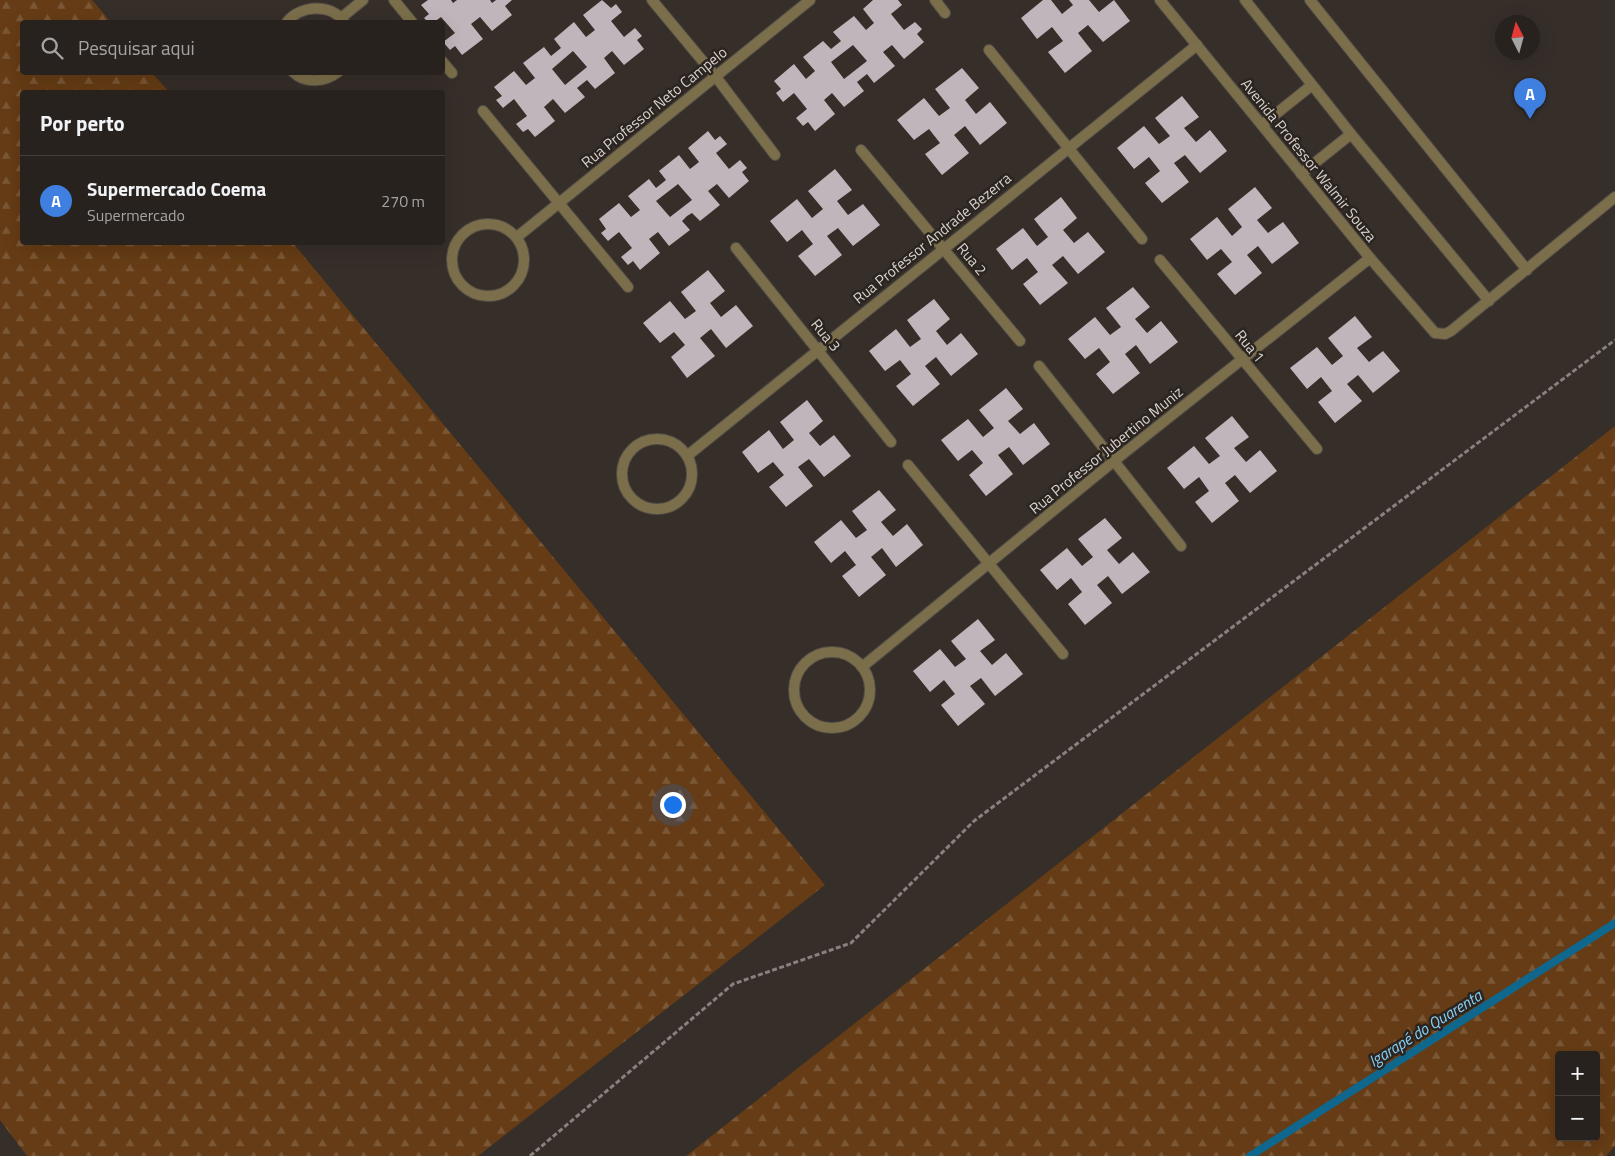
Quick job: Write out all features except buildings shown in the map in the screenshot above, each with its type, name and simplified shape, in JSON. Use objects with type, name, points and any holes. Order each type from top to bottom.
[{"type":"street","points":[[289,20],[292,16],[308,8],[326,9],[343,20],[363,0]]},
{"type":"street","points":[[394,0],[410,20]]},
{"type":"street","points":[[652,0],[716,77],[775,155]]},
{"type":"street","name":"Rua Professor Neto Campelo","points":[[517,238],[810,0]]},
{"type":"street","points":[[935,0],[945,13]]},
{"type":"street","name":"Avenida Professor Walmir Souza","points":[[1160,0],[1370,258],[1430,328],[1440,334],[1451,331],[1489,301]]},
{"type":"street","points":[[1245,0],[1351,134],[1489,301],[1615,197]]},
{"type":"street","points":[[1310,0],[1527,270]]},
{"type":"street","name":"Rua Professor Andrade Bezerra","points":[[687,456],[1197,45]]},
{"type":"street","points":[[989,50],[1142,239]]},
{"type":"street","points":[[445,65],[452,73]]},
{"type":"street","points":[[296,75],[314,81],[331,78],[334,75]]},
{"type":"street","points":[[1262,125],[1312,85]]},
{"type":"street","points":[[483,111],[628,287]]},
{"type":"street","points":[[1301,174],[1351,134]]},
{"type":"street","name":"Rua 2","points":[[861,150],[1020,341]]},
{"type":"street","points":[[490,224],[506,228],[517,238],[524,251],[524,266],[519,280],[508,291],[493,296],[478,295],[465,288],[455,276],[452,262],[454,246],[463,234],[475,226],[490,224]]},
{"type":"street","name":"Rua 3","points":[[736,248],[891,442]]},
{"type":"street","name":"Rua Professor Jubertino Muniz","points":[[862,667],[1114,461],[1370,258]]},
{"type":"street","name":"Rua 1","points":[[1160,260],[1317,449]]},
{"type":"street","points":[[1039,366],[1181,546]]},
{"type":"street","points":[[659,439],[676,444],[687,456],[692,472],[689,489],[678,502],[663,509],[646,508],[632,499],[623,485],[622,468],[629,453],[643,442],[659,439]]},
{"type":"street","points":[[908,465],[988,565],[1063,654]]},
{"type":"street","points":[[832,652],[849,656],[862,667],[870,683],[869,700],[861,715],[847,725],[830,729],[814,724],[801,713],[794,698],[794,681],[802,665],[815,655],[832,652]]},
{"type":"path","points":[[530,1156],[733,984],[851,943],[974,821],[1615,340]]},
{"type":"green space","points":[[0,0],[92,0],[109,20],[20,20],[20,75],[154,75],[167,90],[20,90],[20,245],[295,245],[825,885],[478,1156],[27,1156],[0,1120]]},
{"type":"green space","points":[[1615,426],[1615,1146],[1606,1156],[686,1156]]},
{"type":"waterway","name":"Igarapé do Quarenta","points":[[1250,1156],[1615,923]]},
{"type":"place","name":"Supermercado Coema","points":[[1530,119]]}]
